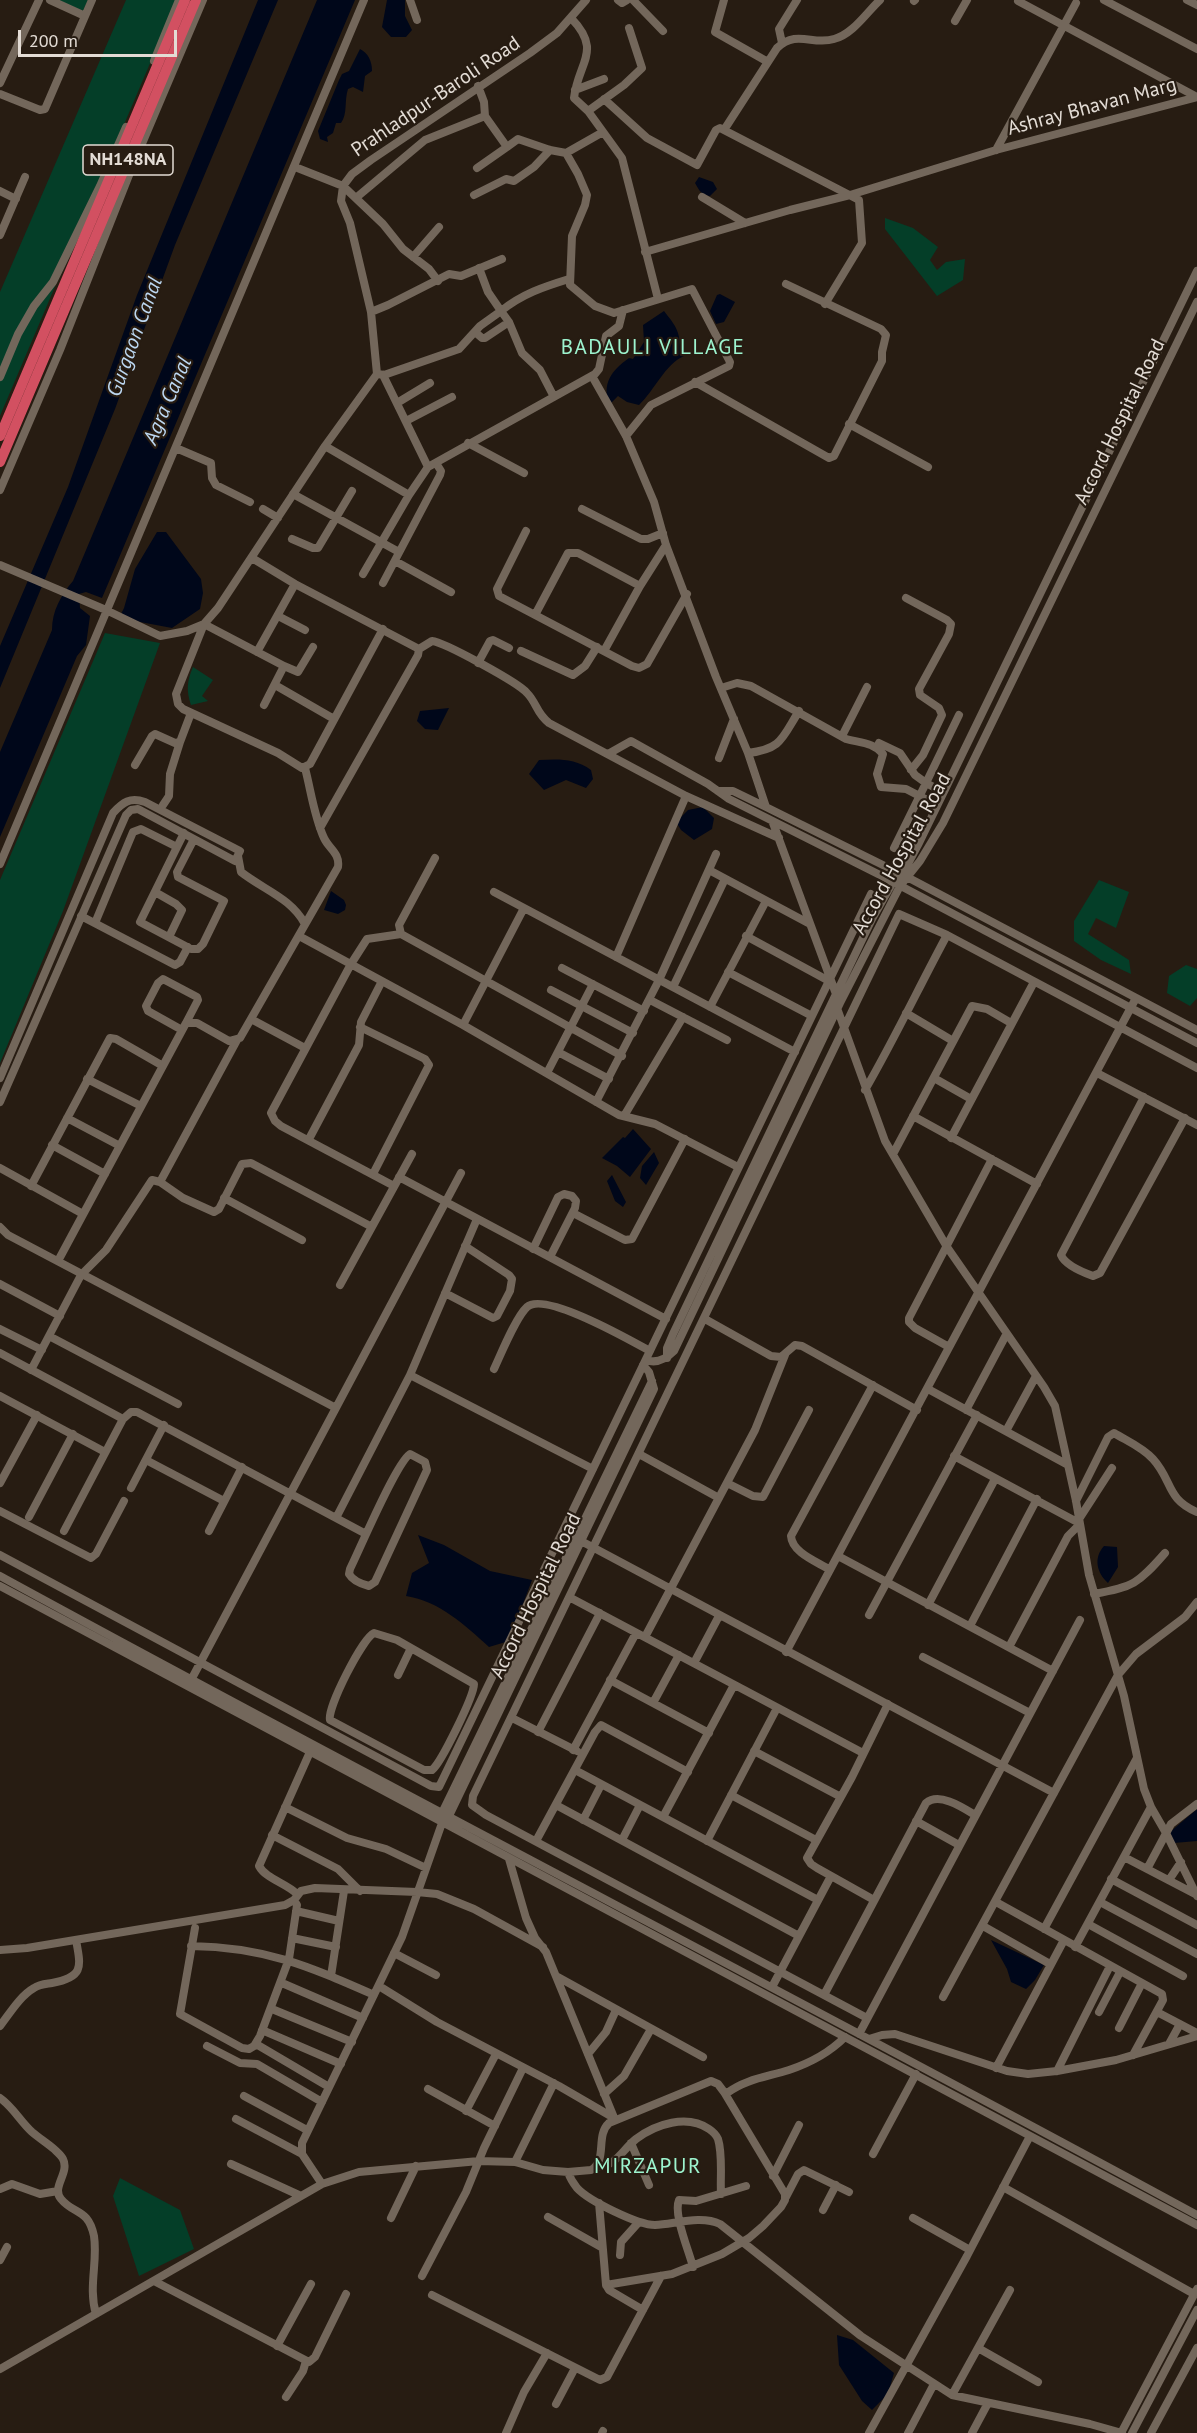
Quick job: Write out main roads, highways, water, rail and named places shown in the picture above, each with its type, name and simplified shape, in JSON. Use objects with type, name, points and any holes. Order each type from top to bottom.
[{"type":"highway","name":"NH148NA","points":[[0,462],[185,0]]},
{"type":"highway","name":"NH148NA","points":[[0,436],[56,319],[196,0]]},
{"type":"water","name":"Gurgaon Canal","points":[[258,0],[278,0],[175,245],[115,409],[0,688],[0,646],[68,487],[137,295]]},
{"type":"water","name":"Agra Canal","points":[[317,0],[355,0],[102,598],[86,592],[79,594],[80,608],[90,616],[86,645],[77,656],[0,837],[0,752],[52,630],[58,604],[73,581]]},
{"type":"water","points":[[387,0],[405,0],[405,16],[412,30],[406,37],[391,37],[382,27]]},
{"type":"water","points":[[360,49],[367,55],[372,67],[372,71],[365,76],[363,92],[353,87],[348,89],[341,123],[336,123],[333,133],[327,137],[328,142],[320,139],[318,131],[339,80],[342,74],[349,71]]},
{"type":"water","points":[[699,177],[713,182],[717,189],[710,196],[702,193],[696,186],[695,183]]},
{"type":"water","points":[[720,294],[735,302],[724,322],[716,324],[710,311],[717,295]]},
{"type":"water","points":[[664,311],[677,329],[680,349],[684,356],[671,365],[639,405],[627,402],[618,396],[609,405],[607,390],[610,378],[629,358],[633,359],[644,342],[643,325]]},
{"type":"water","points":[[157,532],[166,532],[201,579],[203,593],[200,609],[172,628],[119,618],[135,569]]},
{"type":"water","points":[[449,708],[438,730],[425,729],[417,721],[420,711]]},
{"type":"water","points":[[539,760],[579,763],[591,770],[593,779],[586,788],[566,780],[544,790],[529,774]]},
{"type":"water","points":[[703,807],[714,818],[712,829],[694,840],[681,830],[676,822],[688,810]]},
{"type":"water","points":[[331,891],[344,900],[346,905],[345,910],[338,914],[324,910]]},
{"type":"water","points":[[633,1129],[651,1149],[630,1177],[617,1166],[602,1158]]},
{"type":"water","points":[[654,1152],[659,1163],[646,1185],[640,1178],[642,1166]]},
{"type":"water","points":[[612,1175],[626,1202],[623,1207],[615,1201],[607,1181]]},
{"type":"water","points":[[418,1535],[444,1545],[490,1571],[532,1580],[509,1641],[489,1647],[461,1623],[440,1609],[430,1603],[406,1596],[412,1573],[429,1563]]},
{"type":"water","points":[[1104,1546],[1117,1547],[1118,1567],[1108,1583],[1101,1575],[1098,1565],[1098,1555]]},
{"type":"water","points":[[1197,1809],[1197,1841],[1174,1843],[1170,1832]]},
{"type":"water","points":[[991,1940],[1044,1965],[1026,1989],[1011,1982],[1007,1969]]},
{"type":"water","points":[[837,2335],[853,2340],[894,2373],[888,2394],[872,2410],[862,2401],[839,2365]]},
{"type":"district","name":"BADAULI VILLAGE","points":[[653,348]]},
{"type":"district","name":"MIRZAPUR","points":[[648,2167]]}]
